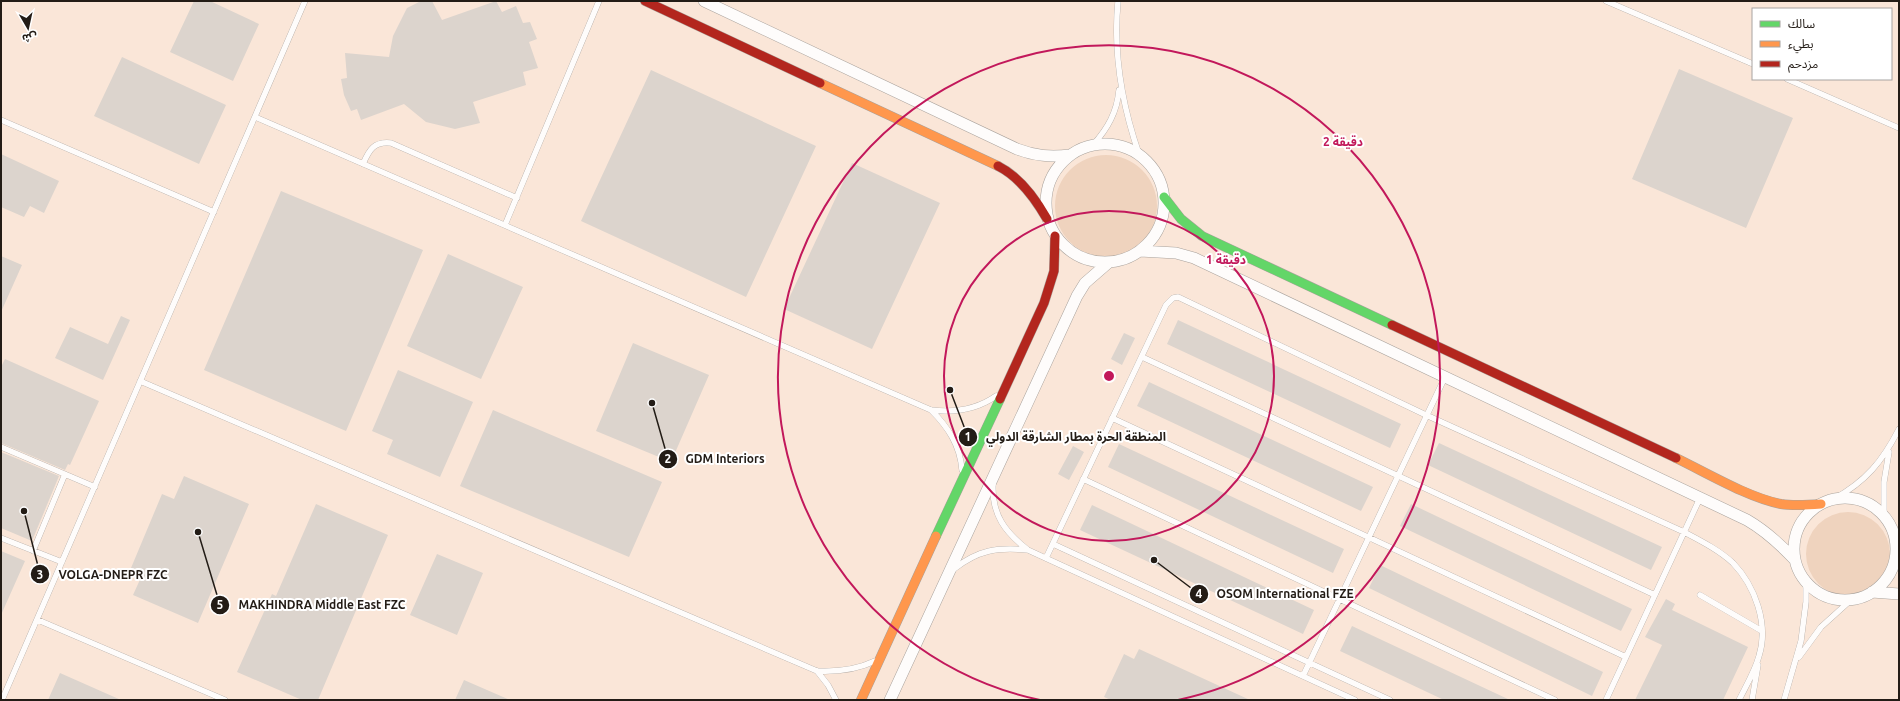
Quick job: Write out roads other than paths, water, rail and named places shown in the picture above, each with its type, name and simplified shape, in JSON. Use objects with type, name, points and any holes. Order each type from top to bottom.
[{"type":"street","points":[[645,1],[1003,169],[1021,182],[1031,193],[1047,219],[1055,236],[1065,248],[1092,262],[1108,263],[1125,259],[1140,251],[1151,241],[1160,227],[1164,213],[1164,197]]},
{"type":"street","points":[[704,1],[1017,149],[1034,155],[1070,155]]},
{"type":"street","points":[[1047,219],[1045,201],[1048,183],[1057,167],[1070,155],[1093,145],[1109,144],[1125,147],[1139,154],[1152,166],[1164,197],[1174,213],[1186,226],[1202,236],[1749,492],[1777,504],[1799,506],[1821,504]]},
{"type":"street","points":[[861,700],[1050,287],[1054,271],[1055,236]]},
{"type":"street","points":[[1140,251],[1176,253],[1194,258],[1747,520],[1765,531],[1781,544],[1795,560]]},
{"type":"street","points":[[890,700],[1077,296],[1091,278],[1108,263]]},
{"type":"street","points":[[1847,498],[1861,501],[1874,507],[1884,517],[1896,538],[1896,551],[1893,567],[1885,581],[1872,592],[1852,599],[1840,600],[1827,597],[1815,591],[1799,572],[1795,560],[1794,547],[1796,534],[1802,522],[1810,512],[1821,504],[1834,499],[1847,498]]},
{"type":"street","points":[[1872,592],[1899,594]]},
{"type":"lane","points":[[2,700],[38,620],[305,1]]},
{"type":"lane","points":[[505,225],[599,1]]},
{"type":"lane","points":[[1118,1],[1117,42],[1120,81],[1131,130],[1139,154]]},
{"type":"lane","points":[[1606,1],[1752,64]]},
{"type":"lane","points":[[1789,80],[1899,128]]},
{"type":"lane","points":[[1093,145],[1105,131],[1114,116],[1120,81]]},
{"type":"lane","points":[[255,117],[931,410],[950,412],[969,409],[987,402],[1003,391]]},
{"type":"lane","points":[[1,120],[214,212]]},
{"type":"lane","points":[[363,164],[370,149],[376,144],[383,142],[391,143],[517,198]]},
{"type":"lane","points":[[1046,558],[1166,305],[1173,298],[1178,298],[1426,415],[1684,532],[1716,550],[1732,563],[1746,579],[1755,598],[1762,631],[1752,700]]},
{"type":"lane","points":[[1142,357],[1654,596]]},
{"type":"lane","points":[[1303,676],[1445,377]]},
{"type":"lane","points":[[140,381],[817,671],[850,670],[866,665],[880,658]]},
{"type":"lane","points":[[931,410],[945,424],[955,441],[961,460],[962,480]]},
{"type":"lane","points":[[1112,418],[1626,657]]},
{"type":"lane","points":[[1834,499],[1850,490],[1866,478],[1879,464],[1890,448],[1899,429]]},
{"type":"lane","points":[[1,447],[95,487]]},
{"type":"lane","points":[[1884,517],[1884,482],[1890,448]]},
{"type":"lane","points":[[33,551],[65,474]]},
{"type":"lane","points":[[994,474],[993,496],[998,517],[1010,536],[1028,550],[1355,700]]},
{"type":"lane","points":[[1083,479],[1555,700]]},
{"type":"lane","points":[[1606,700],[1700,498]]},
{"type":"lane","points":[[1,538],[62,562]]},
{"type":"lane","points":[[1053,544],[1390,700]]},
{"type":"lane","points":[[949,573],[966,560],[985,551],[1006,548],[1028,550]]},
{"type":"lane","points":[[1784,700],[1797,660],[1805,621],[1806,582]]},
{"type":"lane","points":[[1700,595],[1762,631]]},
{"type":"lane","points":[[1797,660],[1821,627],[1852,599]]},
{"type":"lane","points":[[38,620],[225,700]]},
{"type":"lane","points":[[1739,700],[1759,657]]},
{"type":"lane","points":[[817,671],[828,685],[836,700]]},
{"type":"place","name":"المنطقة الحرة بمطار الشارقة الدولي","points":[[950,390]]},
{"type":"place","name":"GDM Interiors","points":[[652,403]]},
{"type":"place","name":"VOLGA-DNEPR FZC","points":[[24,511]]},
{"type":"place","name":"MAKHINDRA Middle East FZC","points":[[198,532]]},
{"type":"place","name":"OSOM International FZE","points":[[1154,560]]}]
